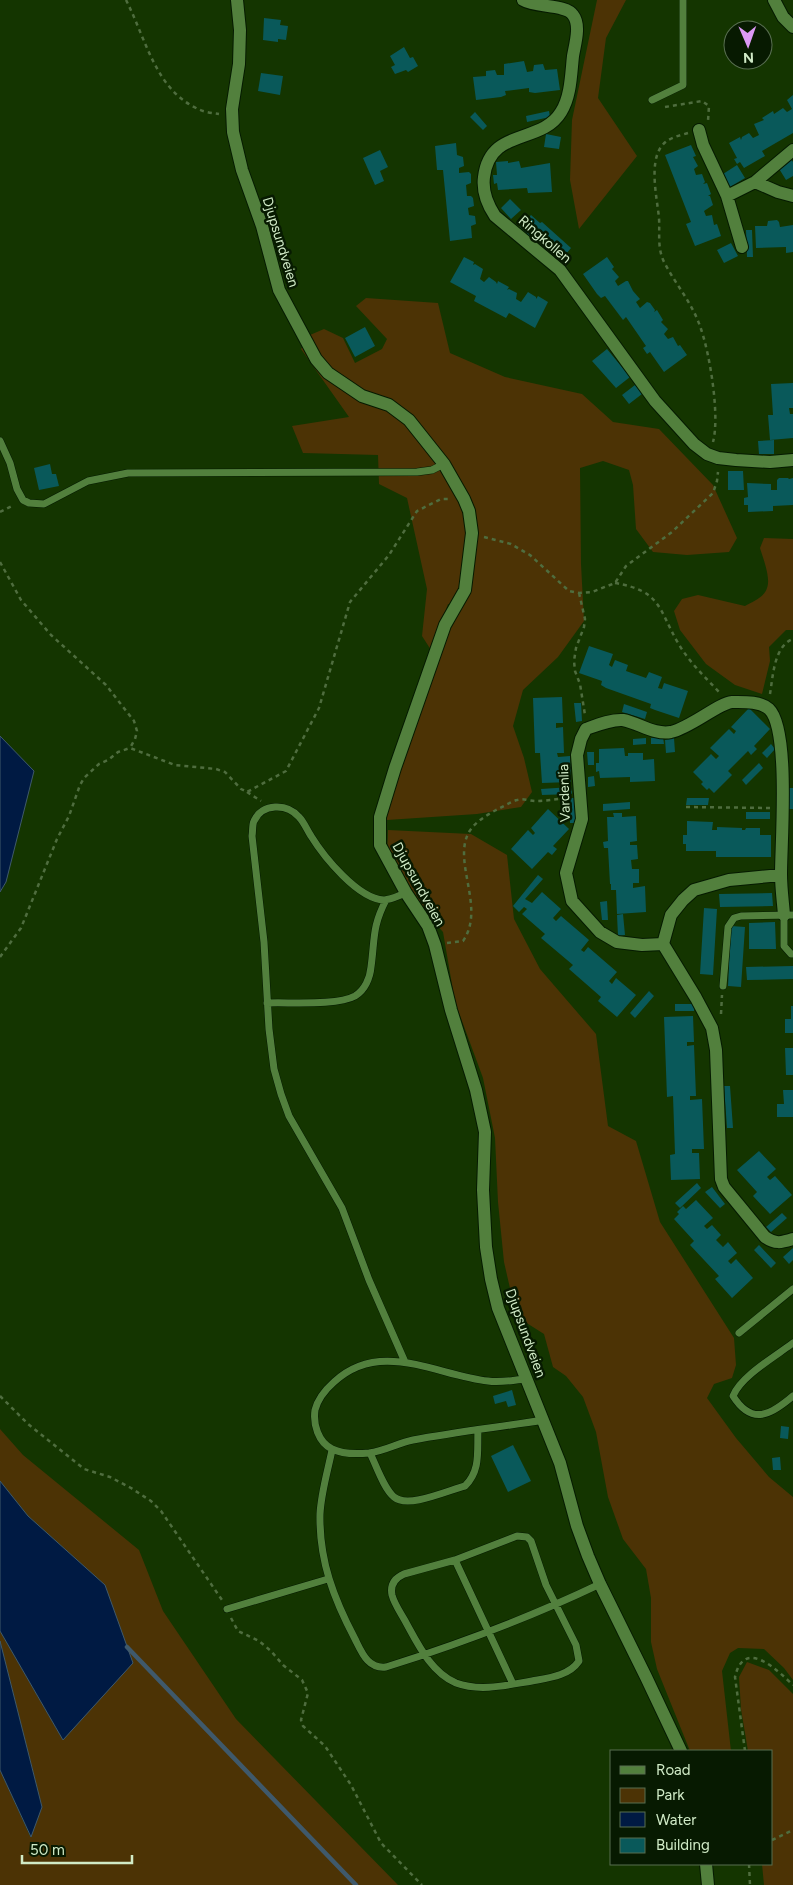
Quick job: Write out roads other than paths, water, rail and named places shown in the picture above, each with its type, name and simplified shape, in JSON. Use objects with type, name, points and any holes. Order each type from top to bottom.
[{"type":"street","name":"Djupsundveien","points":[[237,0],[240,30],[239,64],[233,132],[242,170],[262,226],[279,290],[316,359],[328,373],[362,396],[389,405],[409,420],[444,464],[469,511],[472,533],[465,590],[445,625],[395,768],[380,817],[380,845],[406,893],[428,926],[435,945],[451,1010],[476,1090],[485,1132],[483,1220],[491,1279],[498,1308],[560,1462],[577,1526],[600,1584],[681,1750]]},
{"type":"street","name":"Ringkollen","points":[[523,0],[530,4],[568,10],[574,15],[577,28],[569,88],[561,112],[551,123],[537,131],[502,144],[495,152],[486,166],[484,180],[485,197],[488,206],[495,216],[560,270],[655,401],[680,431],[712,456],[736,460],[770,462],[793,460]]},
{"type":"street","points":[[774,0],[783,17],[793,27]]},
{"type":"street","points":[[699,130],[703,145],[727,196],[742,247]]},
{"type":"street","points":[[727,196],[755,182],[793,150]]},
{"type":"street","points":[[755,182],[793,196]]},
{"type":"street","name":"Vardenlia","points":[[663,944],[642,945],[617,942],[600,932],[572,901],[566,874],[582,819],[577,755],[581,738],[586,729],[622,720],[653,731],[670,732],[690,725],[729,702],[752,702],[768,708],[775,719],[780,738],[782,763],[781,875]]},
{"type":"street","points":[[789,915],[781,875],[729,880],[694,890],[683,900],[671,915],[663,944],[712,1028],[716,1050],[721,1179],[724,1187],[765,1237],[774,1243],[783,1243],[793,1239]]},
{"type":"street","points":[[706,1865],[708,1885]]},
{"type":"lane","points":[[652,100],[683,86],[683,0]]},
{"type":"lane","points":[[0,441],[10,463],[17,490],[24,500],[29,503],[44,504],[88,480],[128,473],[408,472],[425,471],[444,464]]},
{"type":"lane","points":[[405,1362],[368,1280],[342,1208],[289,1116],[274,1069],[264,942],[252,836],[254,822],[261,811],[271,807],[282,807],[292,810],[299,817],[329,862],[359,889],[377,898],[386,900],[406,893]]},
{"type":"lane","points":[[268,1003],[337,1001],[354,996],[362,990],[368,981],[371,968],[377,917],[386,900]]},
{"type":"lane","points":[[723,986],[728,927],[734,918],[741,916],[789,915],[784,946],[793,954]]},
{"type":"lane","points":[[739,1333],[793,1289]]},
{"type":"lane","points":[[793,1343],[744,1380],[736,1388],[733,1396],[744,1410],[754,1414],[765,1414],[776,1410],[793,1396]]},
{"type":"lane","points":[[526,1379],[504,1382],[490,1381],[468,1378],[405,1362],[382,1360],[361,1365],[340,1376],[323,1392],[316,1407],[314,1420],[322,1440],[332,1450],[351,1453],[370,1453],[410,1441],[544,1420]]},
{"type":"lane","points":[[370,1453],[395,1498],[404,1502],[413,1501],[465,1486],[471,1480],[477,1467],[478,1430]]},
{"type":"lane","points":[[332,1450],[320,1513],[321,1546],[336,1604],[365,1659],[370,1664],[381,1668],[386,1667],[490,1632],[556,1605],[600,1584]]},
{"type":"lane","points":[[517,1536],[527,1537],[534,1548],[546,1585],[576,1645],[579,1661],[568,1671],[557,1676],[494,1687],[467,1686],[454,1682],[435,1667],[424,1654],[395,1603],[392,1595],[394,1582],[397,1577],[404,1574],[455,1560],[509,1538],[517,1536]]},
{"type":"lane","points":[[455,1560],[513,1684]]},
{"type":"lane","points":[[227,1609],[328,1579]]},
{"type":"water","points":[[0,736],[34,771],[6,882],[0,892]]},
{"type":"water","points":[[0,1481],[28,1516],[105,1585],[133,1663],[63,1740],[0,1631]]},
{"type":"water","points":[[0,1641],[42,1807],[31,1837],[0,1770]]},
{"type":"waterway","points":[[127,1647],[356,1885]]}]
